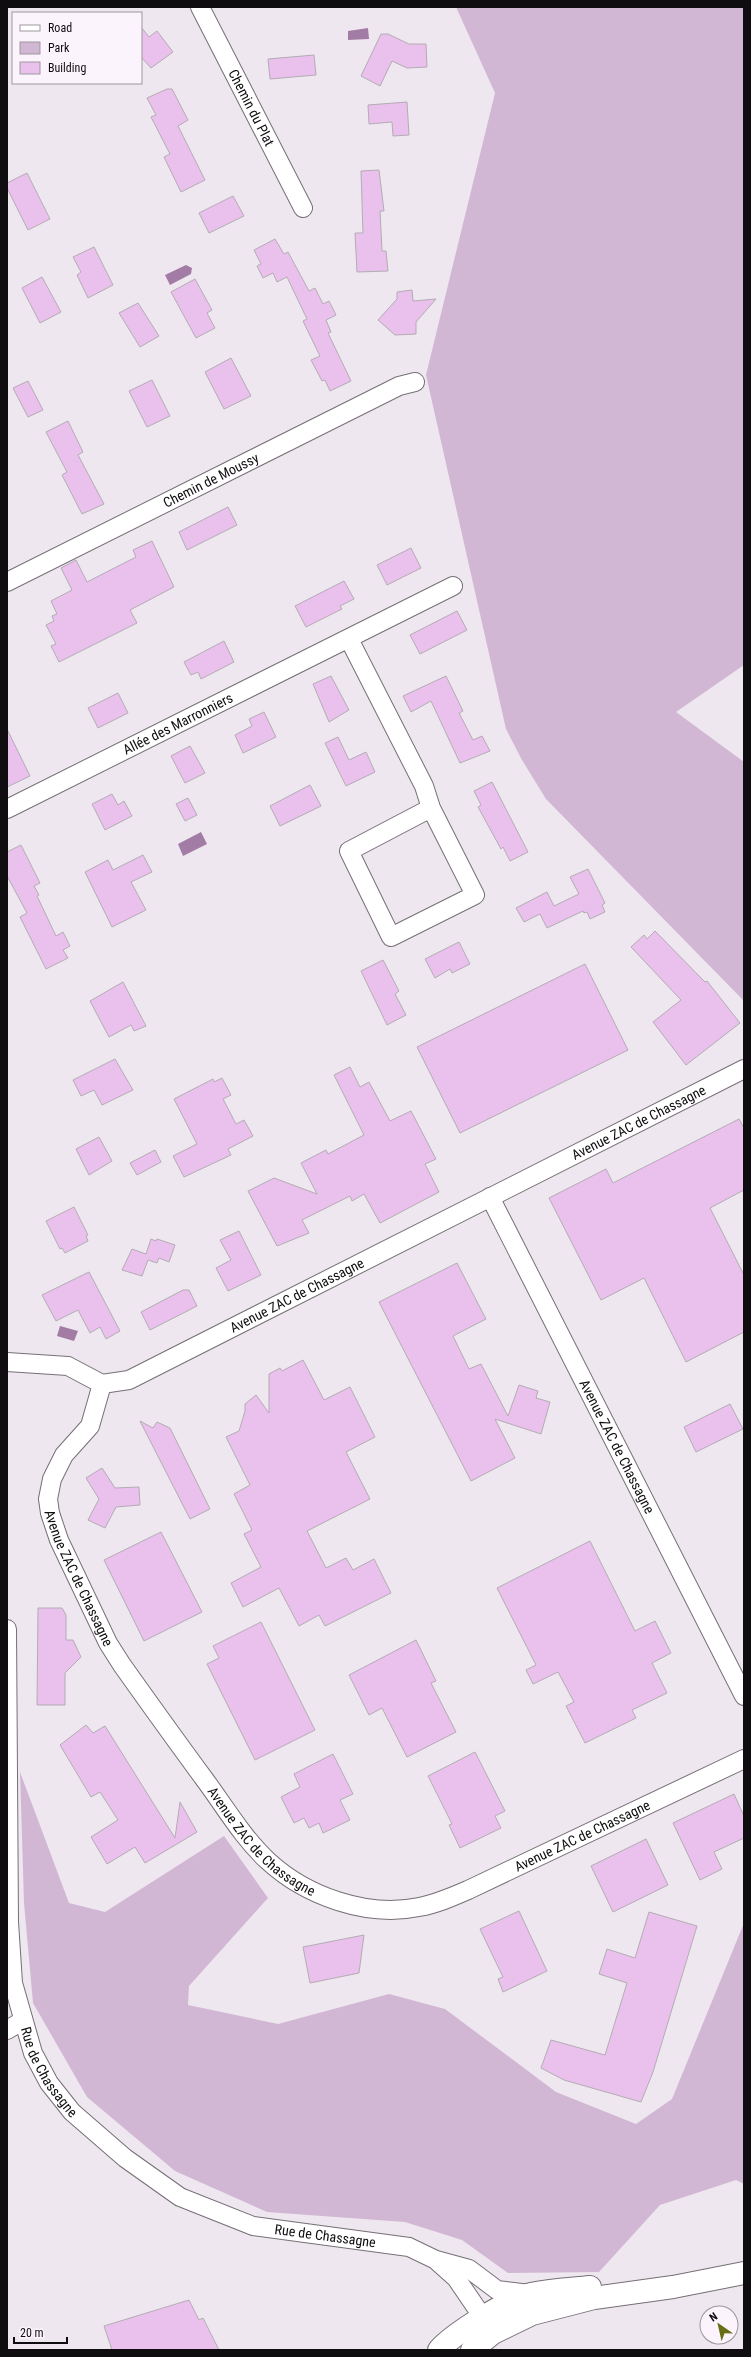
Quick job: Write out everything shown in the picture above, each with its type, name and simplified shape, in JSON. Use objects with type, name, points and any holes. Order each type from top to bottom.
[{"type":"street","name":"Chemin du Plat","points":[[200,7],[303,208]]},
{"type":"street","name":"Chemin de Moussy","points":[[7,582],[399,386],[415,382]]},
{"type":"street","name":"Allée des Marronniers","points":[[7,809],[453,586]]},
{"type":"street","points":[[349,639],[424,786],[431,808],[475,895],[391,937],[349,850],[431,808]]},
{"type":"street","name":"Avenue ZAC de Chassagne","points":[[744,1069],[130,1380],[102,1384],[90,1426],[64,1455],[52,1479],[48,1499],[50,1513],[59,1540],[108,1643],[122,1665],[252,1844],[286,1876],[312,1891],[342,1902],[364,1907],[393,1910],[418,1908],[439,1902],[468,1890],[744,1759]]},
{"type":"street","name":"Avenue ZAC de Chassagne","points":[[490,1197],[744,1696]]},
{"type":"street","points":[[7,1362],[68,1366],[102,1384]]},
{"type":"street","name":"Rue de Chassagne","points":[[7,1629],[9,1922],[15,2026],[33,2053],[49,2083],[72,2112],[125,2158],[180,2197],[253,2226],[409,2247],[436,2260],[468,2269],[492,2315]]},
{"type":"street","name":"Rue de Chassagne","points":[[436,2260],[492,2315]]},
{"type":"street","points":[[462,2350],[468,2338],[492,2315],[532,2314],[594,2298],[673,2287],[744,2273]]},
{"type":"street","points":[[439,2350],[445,2343],[530,2294],[589,2287],[673,2287]]},
{"type":"street","points":[[472,2350],[492,2315]]},
{"type":"green space","points":[[456,7],[744,7],[744,665],[676,712],[744,762],[744,1001],[546,799],[522,760],[506,729],[426,375],[495,93]]},
{"type":"green space","points":[[20,1772],[69,1903],[105,1912],[224,1836],[268,1898],[189,1986],[188,2005],[278,2024],[389,1994],[445,2009],[556,2092],[636,2124],[672,2099],[744,1923],[744,2184],[736,2180],[660,2205],[599,2272],[508,2273],[462,2240],[405,2222],[267,2212],[175,2171],[87,2097],[33,2003],[24,1903]]},
{"type":"shaded area","points":[[368,28],[369,39],[348,40],[348,31]]},
{"type":"shaded area","points":[[186,265],[192,268],[191,274],[170,285],[165,275]]},
{"type":"shaded area","points":[[201,832],[207,844],[183,856],[178,844]]},
{"type":"shaded area","points":[[60,1326],[78,1331],[74,1341],[57,1336]]},
{"type":"building","points":[[142,28],[149,37],[157,31],[173,52],[151,68],[142,58]]},
{"type":"building","points":[[381,34],[388,34],[409,44],[426,44],[427,67],[407,68],[392,61],[380,86],[361,76]]},
{"type":"building","points":[[314,55],[316,75],[270,79],[268,59]]},
{"type":"building","points":[[167,89],[172,89],[188,120],[178,126],[205,180],[181,192],[164,157],[170,154],[151,117],[156,115],[147,98]]},
{"type":"building","points":[[407,102],[409,135],[393,136],[392,122],[369,124],[368,105]]},
{"type":"building","points":[[379,170],[384,211],[380,211],[382,251],[386,251],[388,271],[357,272],[355,233],[363,233],[361,171]]},
{"type":"building","points":[[27,173],[50,219],[28,230],[7,188],[7,183]]},
{"type":"building","points":[[233,196],[244,216],[209,233],[199,213]]},
{"type":"building","points":[[275,239],[284,254],[288,252],[309,291],[315,288],[323,304],[329,301],[336,315],[326,320],[331,332],[328,333],[351,381],[330,391],[325,380],[322,381],[311,360],[320,356],[303,321],[307,319],[287,277],[277,282],[273,273],[263,278],[257,266],[261,264],[254,250]]},
{"type":"building","points":[[94,247],[113,285],[88,298],[77,275],[81,272],[73,257]]},
{"type":"building","points":[[42,277],[61,312],[40,323],[22,288]]},
{"type":"building","points":[[195,279],[212,310],[207,313],[215,328],[196,338],[171,292]]},
{"type":"building","points":[[412,290],[413,301],[436,299],[416,322],[416,334],[395,335],[378,320],[397,299],[397,292]]},
{"type":"building","points":[[138,303],[159,336],[140,347],[119,313]]},
{"type":"building","points":[[231,358],[251,396],[224,409],[205,372]]},
{"type":"building","points":[[152,380],[170,416],[147,427],[129,391]]},
{"type":"building","points":[[28,381],[43,410],[28,417],[13,388]]},
{"type":"building","points":[[68,421],[83,452],[78,455],[104,504],[82,514],[62,475],[67,472],[46,432]]},
{"type":"building","points":[[228,507],[237,525],[187,550],[179,532]]},
{"type":"building","points":[[152,541],[174,587],[130,610],[137,623],[59,662],[51,646],[56,644],[46,625],[54,621],[52,616],[57,614],[51,601],[72,590],[61,568],[76,560],[87,582],[136,557],[133,550]]},
{"type":"building","points":[[411,548],[421,568],[387,585],[377,565]]},
{"type":"building","points":[[344,581],[354,599],[340,606],[342,609],[306,627],[295,606]]},
{"type":"building","points":[[457,611],[467,630],[420,654],[410,635]]},
{"type":"building","points":[[224,641],[234,662],[201,679],[198,672],[191,675],[184,662]]},
{"type":"building","points":[[331,676],[349,710],[329,722],[313,684]]},
{"type":"building","points":[[446,676],[463,711],[459,713],[473,740],[482,736],[490,751],[460,763],[431,701],[411,712],[403,696]]},
{"type":"building","points":[[118,693],[128,713],[98,728],[88,708]]},
{"type":"building","points":[[264,712],[276,737],[243,753],[235,735],[252,726],[249,719]]},
{"type":"building","points":[[7,729],[30,776],[7,787]]},
{"type":"building","points":[[338,737],[349,760],[366,752],[375,772],[346,786],[325,743]]},
{"type":"building","points":[[190,746],[205,773],[185,783],[171,756]]},
{"type":"building","points":[[492,782],[528,852],[510,861],[503,847],[501,849],[478,807],[481,805],[474,791]]},
{"type":"building","points":[[310,785],[321,806],[280,826],[270,806]]},
{"type":"building","points":[[112,794],[118,805],[124,801],[132,816],[105,830],[92,804]]},
{"type":"building","points":[[188,798],[197,815],[185,821],[176,804]]},
{"type":"building","points":[[21,845],[40,883],[34,886],[39,895],[37,896],[56,936],[63,932],[70,946],[63,950],[68,958],[46,969],[20,917],[27,913],[7,876],[7,852]]},
{"type":"building","points":[[143,855],[152,872],[131,882],[146,910],[112,927],[85,872],[108,860],[113,870]]},
{"type":"building","points":[[588,869],[605,903],[602,905],[605,912],[590,919],[587,912],[584,913],[583,911],[547,928],[540,914],[524,922],[516,908],[547,892],[554,906],[579,894],[570,877]]},
{"type":"building","points":[[655,931],[705,982],[707,981],[740,1023],[686,1065],[653,1022],[681,1000],[631,947],[644,935],[647,939]]},
{"type":"building","points":[[459,942],[470,964],[452,973],[450,969],[435,978],[425,959]]},
{"type":"building","points":[[383,960],[399,991],[395,994],[406,1015],[387,1025],[361,971]]},
{"type":"building","points":[[585,964],[628,1050],[460,1133],[417,1047]]},
{"type":"building","points":[[123,982],[146,1026],[134,1031],[131,1025],[109,1037],[90,1001]]},
{"type":"building","points":[[115,1059],[133,1090],[102,1105],[94,1090],[81,1096],[73,1080]]},
{"type":"building","points":[[350,1067],[360,1087],[369,1082],[390,1121],[411,1111],[436,1159],[425,1164],[439,1192],[380,1223],[364,1194],[352,1201],[350,1196],[302,1220],[309,1233],[277,1246],[248,1191],[274,1178],[317,1194],[301,1163],[326,1150],[328,1154],[364,1135],[334,1075]]},
{"type":"building","points":[[222,1078],[231,1095],[223,1099],[236,1124],[244,1120],[253,1136],[228,1149],[231,1155],[184,1177],[173,1156],[197,1144],[174,1099],[213,1079],[214,1082]]},
{"type":"building","points":[[739,1119],[744,1128],[744,1190],[710,1208],[744,1275],[744,1332],[686,1362],[644,1278],[601,1300],[549,1198],[606,1169],[613,1183]]},
{"type":"building","points":[[99,1137],[112,1161],[89,1175],[76,1149]]},
{"type":"building","points":[[155,1150],[161,1162],[137,1175],[130,1163]]},
{"type":"building","points":[[74,1207],[88,1235],[86,1236],[88,1241],[65,1253],[62,1248],[60,1249],[46,1221]]},
{"type":"building","points":[[239,1231],[261,1275],[228,1291],[216,1268],[231,1260],[220,1240]]},
{"type":"building","points":[[151,1239],[156,1241],[157,1239],[175,1245],[169,1262],[159,1258],[157,1263],[148,1260],[142,1276],[122,1270],[132,1249],[146,1254]]},
{"type":"building","points":[[457,1263],[486,1319],[453,1336],[469,1369],[481,1364],[508,1416],[519,1385],[538,1391],[536,1398],[550,1402],[541,1434],[495,1419],[515,1458],[471,1481],[379,1302]]},
{"type":"building","points":[[89,1272],[120,1331],[106,1339],[100,1327],[90,1333],[78,1310],[56,1321],[42,1295]]},
{"type":"building","points":[[183,1290],[189,1290],[197,1306],[150,1330],[141,1312]]},
{"type":"building","points":[[303,1360],[324,1400],[350,1387],[375,1437],[346,1452],[370,1499],[307,1531],[326,1568],[346,1558],[353,1570],[374,1559],[391,1593],[325,1626],[319,1615],[299,1626],[279,1588],[243,1607],[231,1583],[261,1567],[244,1534],[252,1530],[234,1494],[250,1485],[226,1437],[239,1431],[245,1411],[245,1404],[256,1395],[269,1413],[269,1374],[280,1368],[282,1371]]},
{"type":"building","points":[[730,1404],[743,1429],[696,1452],[684,1427]]},
{"type":"building","points":[[140,1421],[153,1428],[157,1422],[170,1428],[210,1509],[190,1519]]},
{"type":"building","points":[[102,1468],[115,1488],[139,1487],[140,1505],[116,1507],[105,1528],[88,1520],[99,1499],[86,1478]]},
{"type":"building","points":[[161,1532],[202,1612],[144,1641],[104,1560]]},
{"type":"building","points":[[590,1541],[635,1631],[655,1621],[671,1653],[652,1663],[667,1693],[632,1710],[636,1718],[585,1743],[566,1706],[574,1702],[558,1672],[533,1684],[526,1670],[536,1665],[497,1588]]},
{"type":"building","points":[[38,1608],[62,1608],[66,1615],[66,1640],[73,1640],[81,1657],[65,1673],[65,1705],[37,1705]]},
{"type":"building","points":[[261,1622],[315,1730],[255,1760],[207,1664],[219,1658],[213,1646]]},
{"type":"building","points":[[416,1640],[436,1681],[431,1683],[456,1732],[407,1757],[382,1708],[369,1715],[349,1675]]},
{"type":"building","points":[[86,1725],[93,1733],[105,1726],[175,1838],[180,1802],[197,1832],[145,1863],[135,1847],[107,1864],[91,1837],[118,1820],[100,1792],[91,1797],[60,1745]]},
{"type":"building","points":[[475,1752],[505,1811],[495,1816],[501,1828],[460,1848],[449,1825],[452,1824],[428,1776]]},
{"type":"building","points":[[333,1754],[353,1794],[340,1800],[350,1820],[323,1833],[319,1823],[309,1828],[304,1818],[294,1823],[281,1797],[300,1787],[294,1774]]},
{"type":"building","points":[[734,1794],[744,1816],[744,1838],[714,1852],[722,1869],[700,1880],[673,1823]]},
{"type":"building","points":[[646,1839],[668,1885],[613,1912],[591,1866]]},
{"type":"building","points":[[519,1911],[547,1971],[503,1992],[498,1979],[503,1977],[480,1929]]},
{"type":"building","points":[[649,1912],[697,1926],[653,2072],[641,2102],[564,2080],[541,2068],[551,2040],[605,2055],[627,1983],[599,1974],[607,1949],[635,1958]]},
{"type":"building","points":[[364,1935],[359,1973],[310,1983],[303,1947]]},
{"type":"building","points":[[189,2300],[199,2320],[203,2318],[219,2350],[112,2350],[104,2326]]}]
